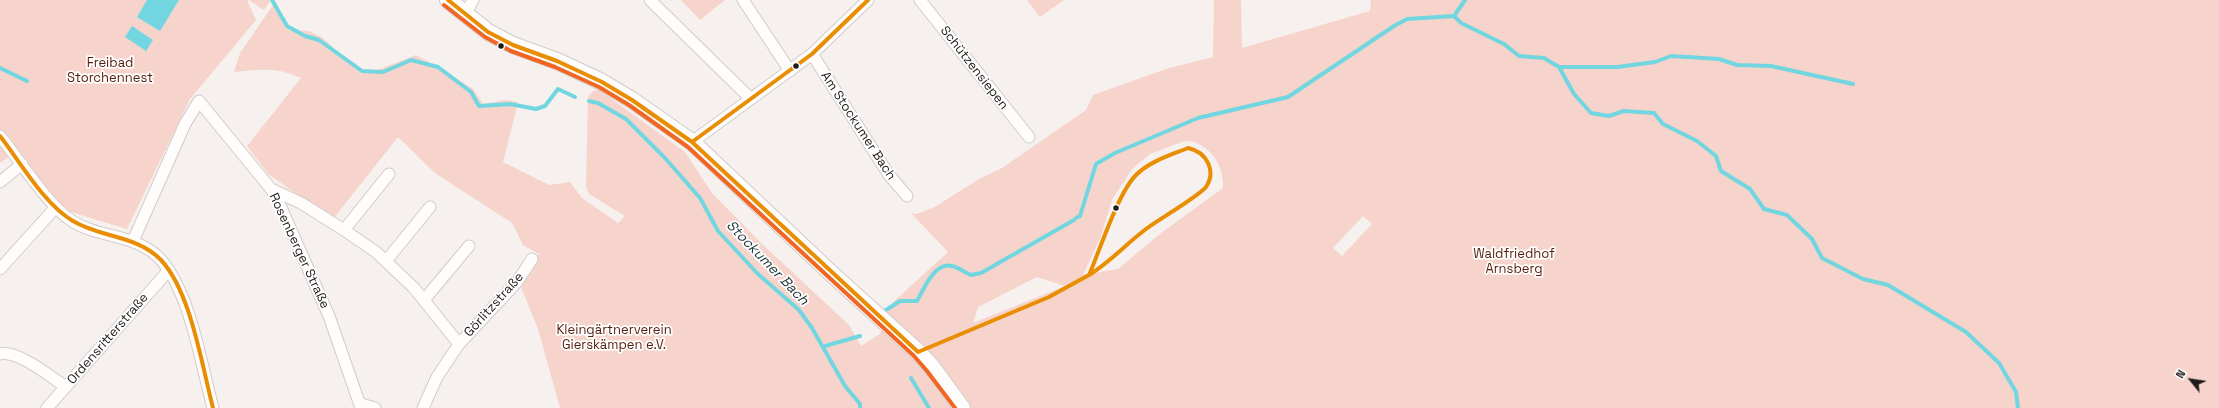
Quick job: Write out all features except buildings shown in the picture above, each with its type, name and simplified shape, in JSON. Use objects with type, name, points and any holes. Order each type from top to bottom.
[{"type":"main road","points":[[448,0],[465,15],[500,38],[602,82],[632,100],[692,142],[833,275],[918,352],[932,367],[962,408]]},
{"type":"street","points":[[465,15],[473,0]]},
{"type":"street","points":[[650,0],[751,99]]},
{"type":"street","points":[[743,0],[790,72]]},
{"type":"street","points":[[692,142],[790,72],[812,54],[868,0]]},
{"type":"street","name":"Schützensiepen","points":[[920,0],[1028,137]]},
{"type":"street","name":"Am Stockumer Bach","points":[[812,54],[889,174],[907,196]]},
{"type":"street","name":"Rosenberger Straße","points":[[133,241],[185,124],[199,101],[271,189],[289,224],[329,316],[361,406]]},
{"type":"street","points":[[0,136],[56,207],[70,221],[86,229],[133,241],[156,254],[169,270],[181,292],[213,408]]},
{"type":"street","points":[[0,182],[22,164]]},
{"type":"street","points":[[344,230],[390,174]]},
{"type":"street","name":"Görlitzstraße","points":[[271,189],[301,203],[344,230],[386,261],[424,300],[459,344],[517,282],[532,259]]},
{"type":"street","points":[[0,268],[56,207]]},
{"type":"street","points":[[386,261],[430,207]]},
{"type":"street","points":[[424,300],[469,246]]},
{"type":"street","name":"Ordensritterstraße","points":[[47,408],[169,270]]},
{"type":"street","points":[[423,408],[437,377],[459,344]]},
{"type":"street","points":[[0,354],[15,356],[26,361],[66,386]]},
{"type":"street","points":[[361,406],[375,408]]},
{"type":"green space","name":"Freibad Storchennest","points":[[0,0],[247,0],[256,20],[190,99],[127,229],[64,210],[14,153],[0,163]]},
{"type":"green space","points":[[249,0],[271,0],[264,10]]},
{"type":"green space","points":[[681,0],[725,0],[700,20]]},
{"type":"green space","points":[[1027,0],[1064,0],[1040,17]]},
{"type":"green space","points":[[1214,0],[1241,0],[1242,48],[1370,11],[1371,0],[2219,0],[2219,408],[560,408],[538,329],[521,287],[536,264],[539,254],[523,245],[512,223],[435,173],[398,137],[333,219],[268,174],[247,146],[301,78],[293,74],[277,70],[234,72],[240,53],[273,5],[289,30],[309,31],[323,38],[357,70],[377,70],[416,55],[473,89],[483,104],[505,100],[518,102],[503,162],[549,185],[570,182],[582,198],[618,223],[625,216],[589,194],[586,187],[588,97],[593,91],[599,90],[685,152],[712,193],[761,243],[849,325],[861,346],[880,334],[891,304],[948,252],[911,213],[917,214],[933,208],[979,179],[1002,168],[1086,110],[1093,95],[1166,69],[1213,57]],"holes":[[[1184,141],[1200,144],[1213,156],[1221,171],[1223,188],[1161,233],[1118,269],[1083,275],[1101,236],[1112,200],[1132,169],[1150,154]],[[1363,216],[1372,224],[1342,256],[1333,248]],[[1037,277],[1065,286],[973,323],[978,307]]]},
{"type":"water","points":[[147,0],[179,0],[160,31],[137,17]]},
{"type":"water","points":[[132,26],[153,40],[146,51],[125,37]]},
{"type":"waterway","name":"Stockumer Bach","points":[[272,0],[287,26],[305,36],[319,40],[362,71],[383,72],[411,60],[438,67],[471,92],[479,106],[510,104],[536,109],[545,106],[558,89],[575,97]]},
{"type":"waterway","points":[[1454,16],[1465,0]]},
{"type":"waterway","points":[[1076,218],[1080,216],[1096,164],[1115,153],[1198,118],[1288,97],[1394,26],[1407,19],[1454,16],[1461,23],[1504,44],[1519,56],[1544,58],[1559,67],[1574,94],[1591,113],[1609,116],[1624,111],[1654,113],[1663,124],[1697,141],[1716,156],[1721,171],[1750,189],[1764,209],[1787,215],[1812,239],[1822,258],[1863,279],[1888,285],[1966,332],[1999,363],[2016,392],[2018,408]]},
{"type":"waterway","points":[[1559,67],[1617,67],[1655,62],[1671,56],[1719,59],[1737,65],[1771,66],[1853,84]]},
{"type":"waterway","name":"Stockumer Bach","points":[[0,68],[27,81]]},
{"type":"waterway","name":"Stockumer Bach","points":[[589,101],[598,103],[626,119],[665,158],[700,198],[718,231],[758,274],[799,310],[812,328],[845,386],[860,404],[860,408]]},
{"type":"waterway","points":[[883,312],[900,301],[917,301],[930,278],[940,268],[952,266],[971,275],[981,273],[1074,220]]},
{"type":"waterway","points":[[825,346],[860,336]]},
{"type":"waterway","points":[[911,378],[929,408]]},
{"type":"transit line","points":[[448,0],[488,32],[513,45],[557,61],[602,82],[632,100],[692,142],[918,352]]},
{"type":"transit line","points":[[692,142],[812,54],[868,0]]},
{"type":"transit line","points":[[444,5],[485,37],[511,51],[555,67],[599,87],[629,105],[688,147],[914,356],[955,408]]},
{"type":"transit line","points":[[0,136],[43,194],[62,214],[84,227],[130,241],[141,246],[161,260],[171,274],[188,310],[200,351],[213,408]]},
{"type":"transit line","points":[[1188,148],[1200,153],[1208,163],[1210,174],[1206,187],[1146,229],[1089,275],[1116,208],[1129,183],[1136,175],[1148,166],[1188,148]]},
{"type":"transit line","points":[[1049,297],[1089,275]]},
{"type":"transit line","points":[[1049,297],[1089,275]]},
{"type":"transit line","points":[[918,352],[1049,297]]},
{"type":"park label","name":"Waldfriedhof Arnsberg","points":[[1514,262]]},
{"type":"park label","name":"Kleingärtnerverein Gierskämpen e.V.","points":[[614,338]]}]
